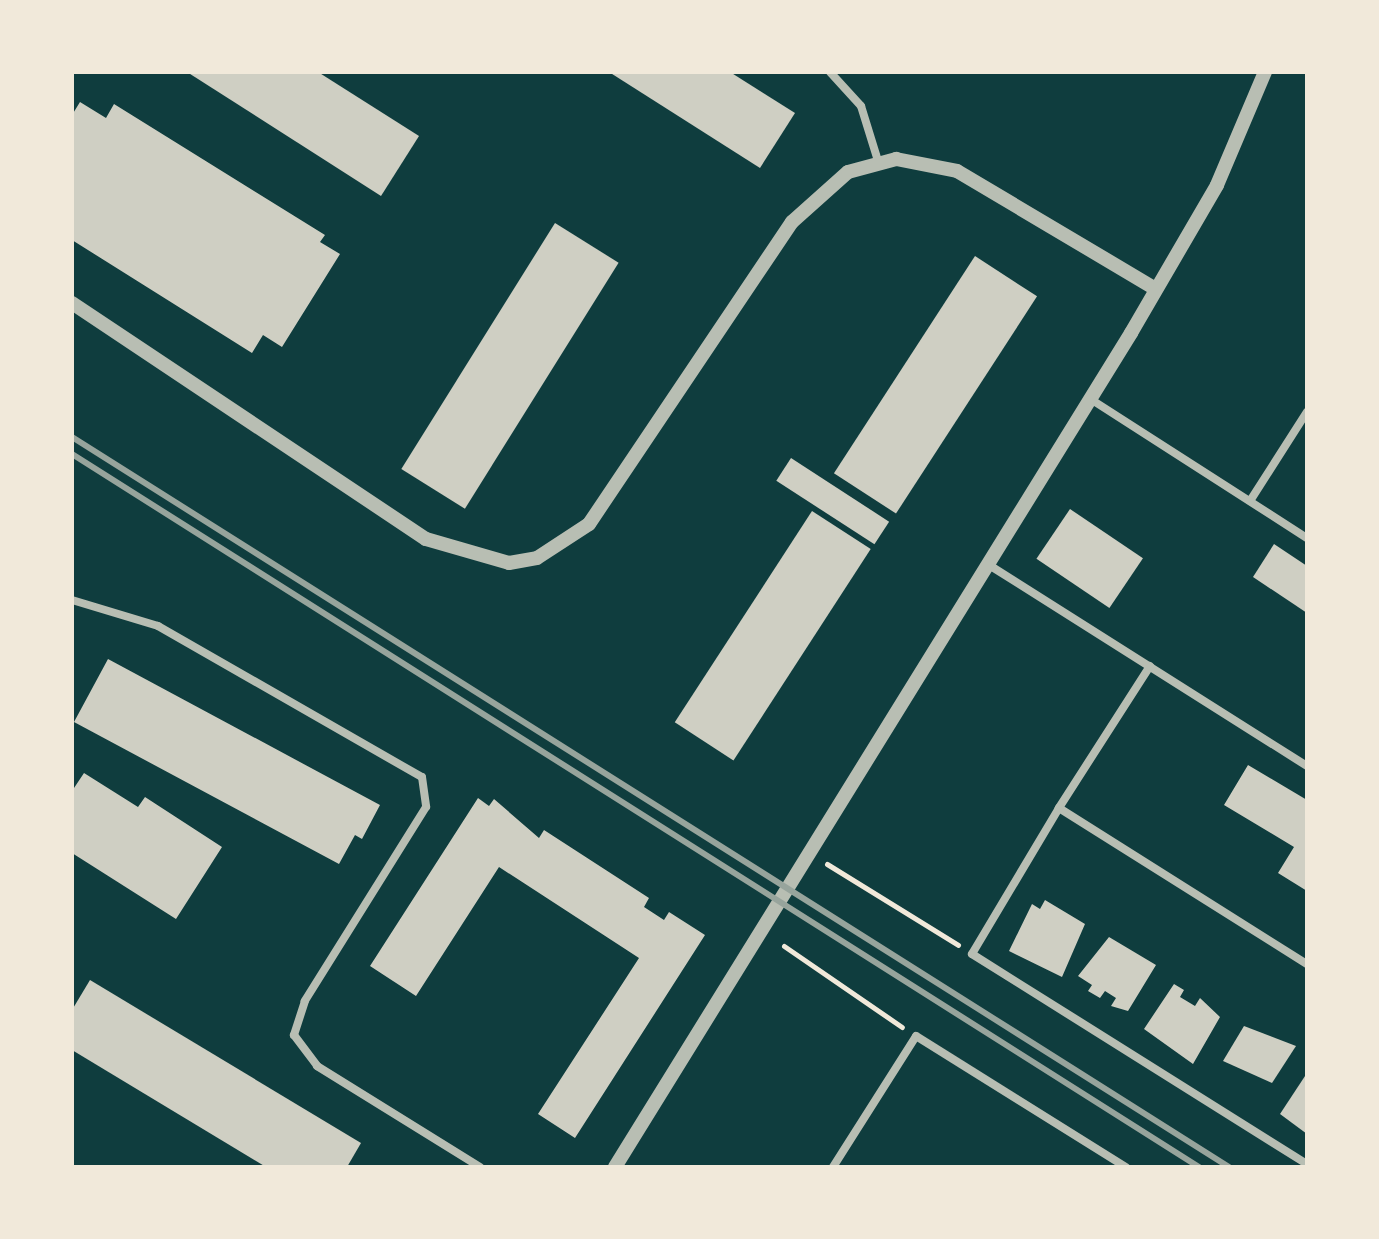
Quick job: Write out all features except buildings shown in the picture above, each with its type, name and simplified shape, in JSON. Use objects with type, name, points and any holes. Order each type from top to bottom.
[{"type":"street","points":[[830,72],[861,106],[878,161]]},
{"type":"street","points":[[615,1167],[1092,400],[1224,172],[1265,72]]},
{"type":"street","points":[[72,303],[426,539],[509,563],[537,558],[589,524],[807,203],[878,161],[925,160],[957,171],[1156,289]]},
{"type":"street","points":[[1092,400],[1307,538]]},
{"type":"street","points":[[1250,501],[1307,412]]},
{"type":"street","points":[[989,565],[1307,766]]},
{"type":"street","points":[[72,600],[158,626],[422,777],[426,807],[295,1018],[294,1035],[317,1066],[480,1167]]},
{"type":"street","points":[[1150,666],[1059,808],[972,954],[1307,1164]]},
{"type":"street","points":[[1059,808],[1307,964]]},
{"type":"street","points":[[833,1167],[916,1036],[1126,1167]]},
{"type":"path","points":[[809,858],[972,954]]},
{"type":"path","points":[[784,946],[916,1036]]},
{"type":"railway","points":[[72,437],[1229,1167]]},
{"type":"railway","points":[[72,454],[1199,1167]]}]
